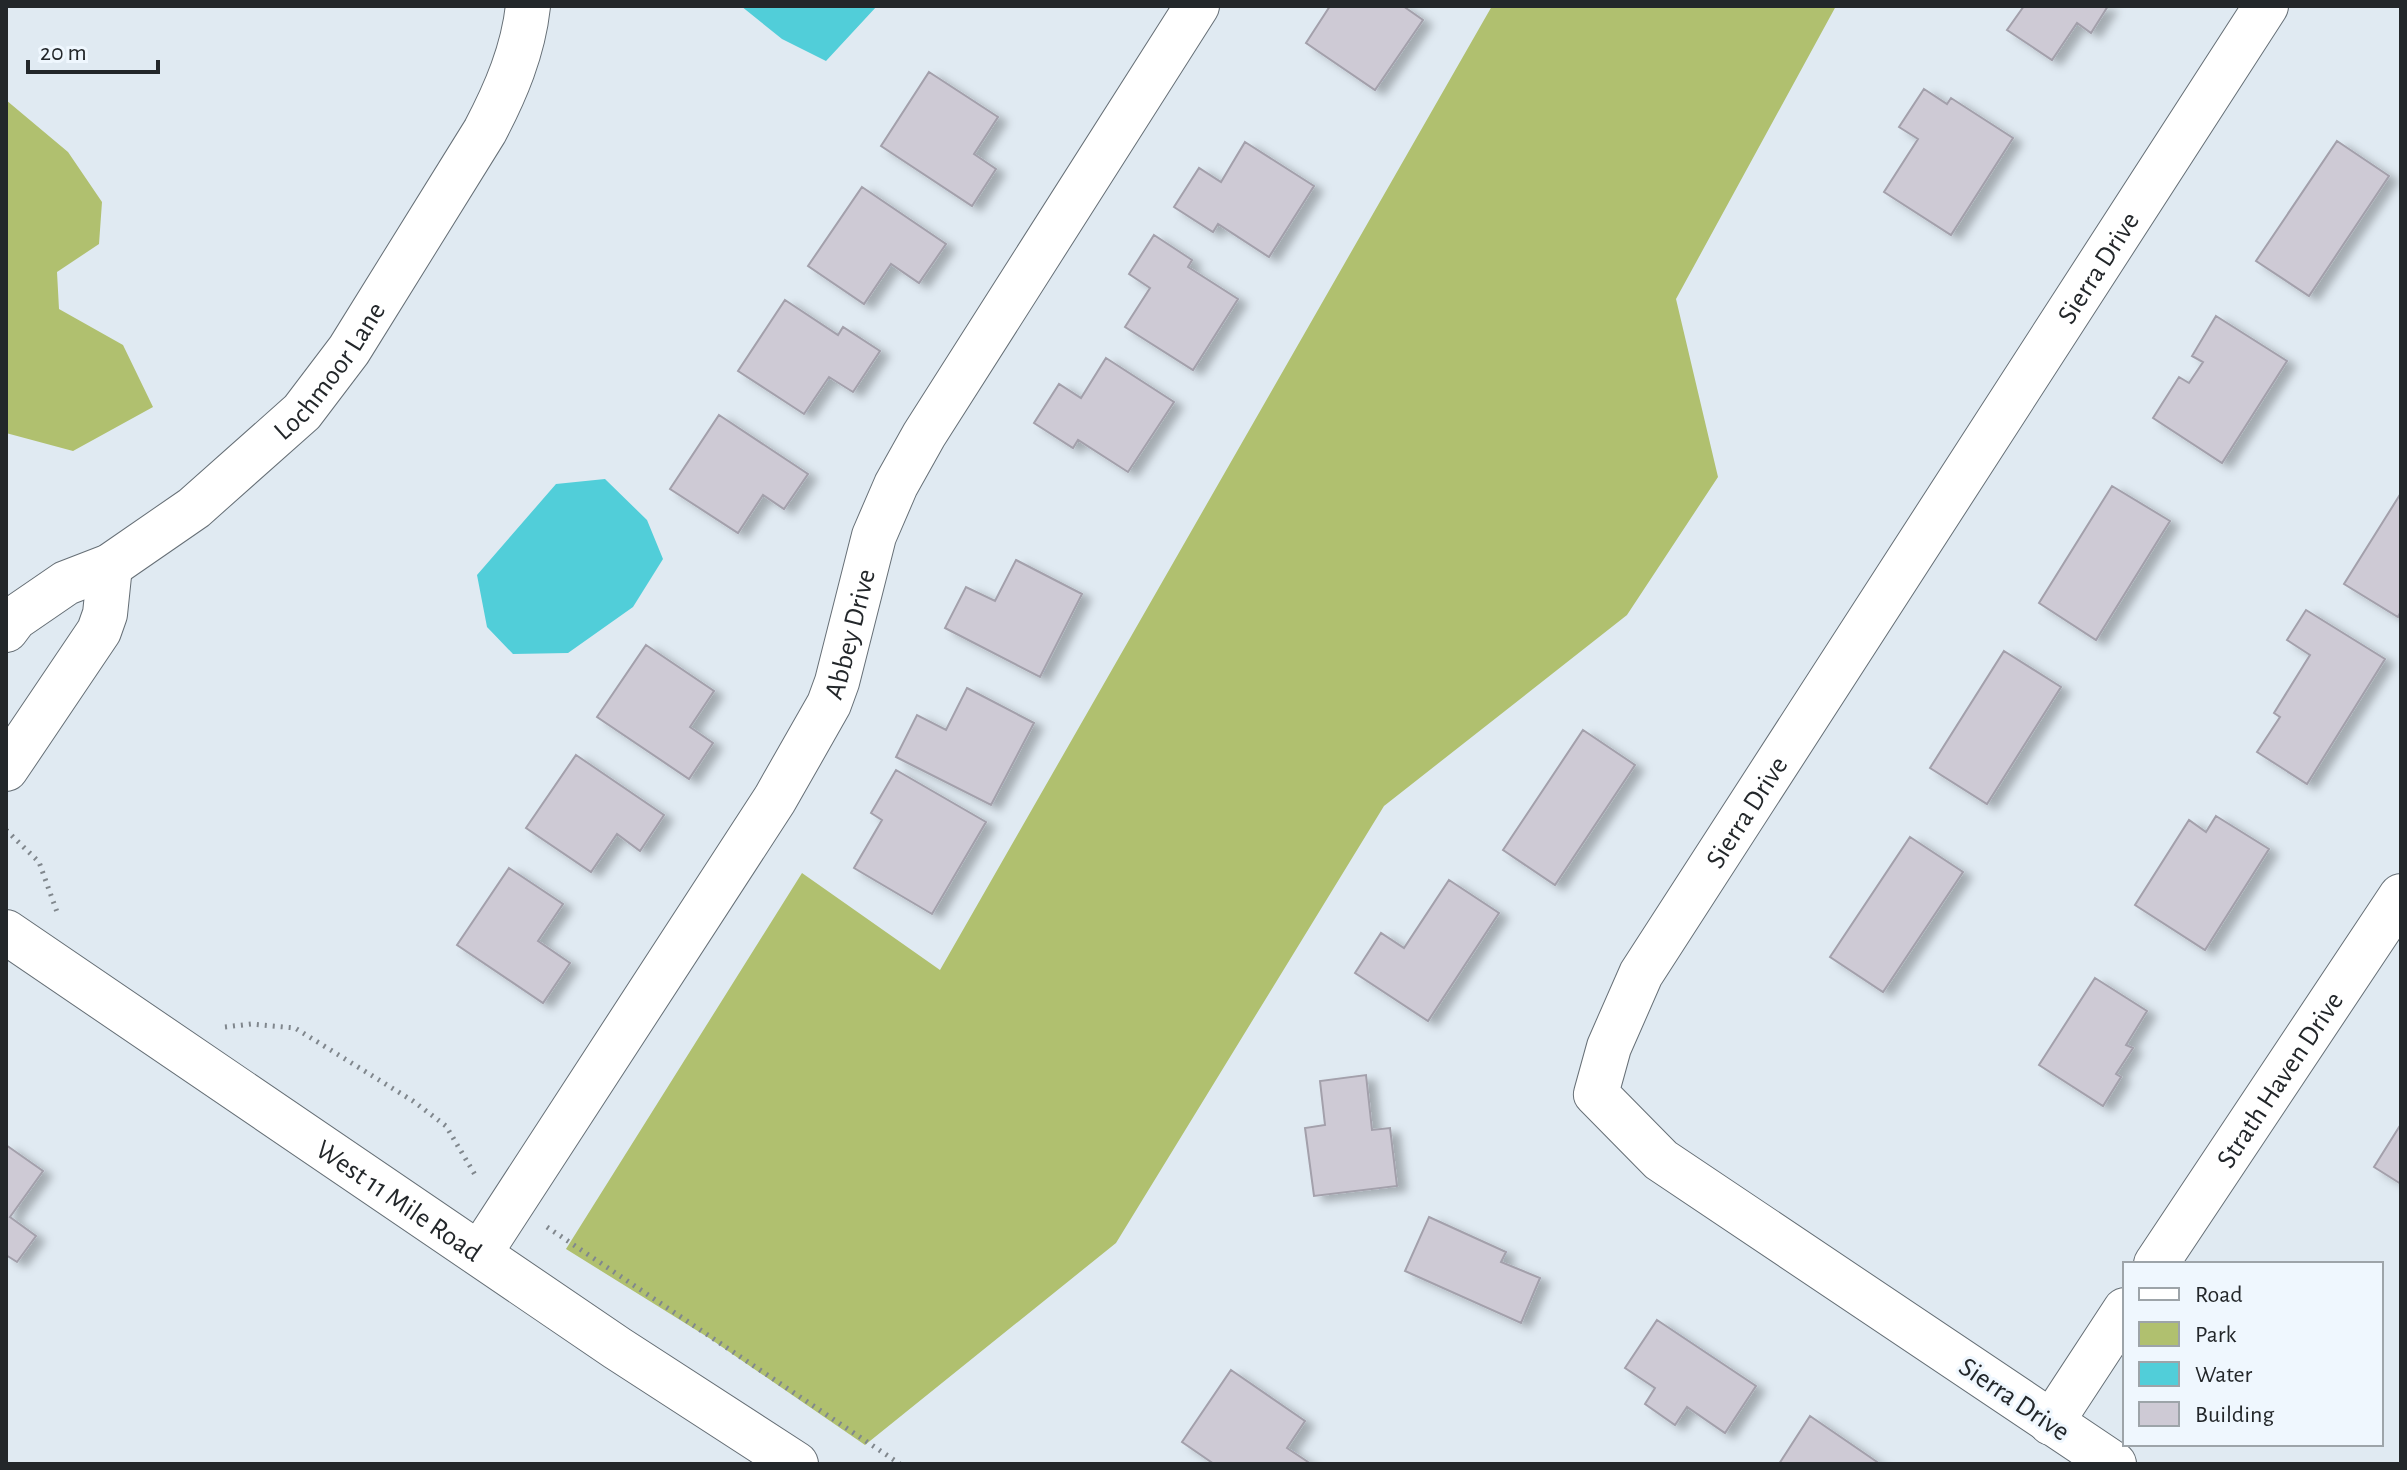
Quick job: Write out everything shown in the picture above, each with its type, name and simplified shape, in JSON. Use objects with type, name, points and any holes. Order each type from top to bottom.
[{"type":"street","name":"Lochmoor Lane","points":[[6,630],[15,618],[66,583],[110,566],[194,508],[302,412],[327,380],[485,131],[515,65],[528,6]]},
{"type":"street","name":"Abbey Drive","points":[[480,1253],[767,812],[818,726],[837,682],[874,536],[896,485],[933,421],[1197,6]]},
{"type":"street","name":"Sierra Drive","points":[[2114,1464],[1661,1160],[1596,1094],[1609,1047],[1641,974],[2266,6]]},
{"type":"street","points":[[6,769],[99,631],[105,614],[110,566]]},
{"type":"street","name":"Strath Haven Drive","points":[[2157,1262],[2401,896]]},
{"type":"street","name":"West 11 Mile Road","points":[[6,932],[617,1348],[796,1464]]},
{"type":"street","points":[[2051,1423],[2123,1313]]},
{"type":"path","points":[[6,830],[39,862],[58,917]]},
{"type":"path","points":[[218,1027],[251,1024],[295,1028],[413,1101],[446,1126],[480,1183],[900,1464]]},
{"type":"green space","points":[[1492,6],[1836,6],[1676,299],[1718,477],[1627,615],[1384,806],[1116,1243],[865,1445],[709,1338],[566,1249],[802,873],[940,970]]},
{"type":"green space","points":[[6,100],[68,152],[102,202],[99,244],[57,272],[59,309],[123,345],[153,407],[73,451],[6,433]]},
{"type":"water","points":[[741,6],[877,6],[826,61],[782,39]]},
{"type":"water","points":[[605,479],[647,520],[663,559],[633,607],[568,653],[513,654],[487,627],[477,575],[556,484]]},
{"type":"building","points":[[1330,6],[1403,6],[1423,20],[1375,90],[1306,43]]},
{"type":"building","points":[[2024,6],[2108,6],[2091,33],[2077,23],[2052,60],[2007,30]]},
{"type":"building","points":[[929,72],[998,117],[974,154],[996,169],[972,206],[881,146]]},
{"type":"building","points":[[1924,89],[1947,104],[1951,98],[2013,138],[1951,235],[1884,192],[1918,139],[1899,127]]},
{"type":"building","points":[[2337,141],[2389,176],[2309,296],[2256,261]]},
{"type":"building","points":[[1245,142],[1314,186],[1269,257],[1218,224],[1213,232],[1174,207],[1199,168],[1221,182]]},
{"type":"building","points":[[862,187],[946,244],[919,283],[891,264],[864,304],[808,266]]},
{"type":"building","points":[[1154,235],[1192,260],[1188,267],[1238,299],[1193,370],[1125,327],[1150,288],[1129,274]]},
{"type":"building","points":[[785,300],[838,335],[843,327],[880,351],[853,392],[829,377],[804,414],[738,371]]},
{"type":"building","points":[[2216,316],[2287,361],[2222,463],[2153,418],[2179,377],[2189,383],[2203,362],[2192,356]]},
{"type":"building","points":[[1106,358],[1174,402],[1128,472],[1078,440],[1073,448],[1034,423],[1059,384],[1081,398]]},
{"type":"building","points":[[719,415],[808,474],[784,509],[763,495],[738,533],[670,489]]},
{"type":"building","points":[[2112,486],[2170,521],[2096,640],[2039,603]]},
{"type":"building","points":[[2401,493],[2401,611],[2398,617],[2344,584]]},
{"type":"building","points":[[1016,560],[1082,594],[1040,677],[945,628],[966,587],[995,601]]},
{"type":"building","points":[[2306,610],[2385,659],[2307,784],[2257,752],[2280,717],[2274,713],[2310,655],[2287,640]]},
{"type":"building","points":[[646,645],[714,691],[690,727],[713,743],[689,779],[597,717]]},
{"type":"building","points":[[2004,651],[2061,687],[1987,804],[1930,768]]},
{"type":"building","points":[[967,688],[1034,723],[991,805],[896,757],[917,715],[946,730]]},
{"type":"building","points":[[1583,730],[1635,765],[1555,885],[1503,850]]},
{"type":"building","points":[[576,755],[664,815],[640,851],[617,834],[591,872],[526,828]]},
{"type":"building","points":[[896,770],[986,822],[932,914],[854,868],[882,820],[871,813]]},
{"type":"building","points":[[2216,816],[2269,849],[2205,950],[2135,905],[2189,820],[2206,832]]},
{"type":"building","points":[[1910,837],[1963,872],[1883,992],[1830,957]]},
{"type":"building","points":[[509,868],[563,904],[538,941],[570,963],[543,1003],[457,945]]},
{"type":"building","points":[[1449,880],[1499,913],[1428,1021],[1355,973],[1381,933],[1404,948]]},
{"type":"building","points":[[2095,978],[2147,1011],[2126,1045],[2133,1048],[2116,1074],[2121,1077],[2103,1106],[2039,1065]]},
{"type":"building","points":[[1366,1075],[1372,1130],[1390,1128],[1397,1186],[1314,1196],[1305,1128],[1325,1125],[1320,1081]]},
{"type":"building","points":[[2401,1124],[2401,1184],[2374,1167]]},
{"type":"building","points":[[6,1145],[43,1171],[10,1217],[36,1236],[17,1262],[6,1255]]},
{"type":"building","points":[[1429,1217],[1506,1252],[1501,1262],[1540,1278],[1521,1323],[1405,1271]]},
{"type":"building","points":[[1657,1320],[1756,1386],[1725,1433],[1687,1407],[1675,1425],[1645,1404],[1655,1388],[1625,1368]]},
{"type":"building","points":[[1231,1370],[1305,1421],[1287,1448],[1311,1464],[1214,1464],[1182,1442]]},
{"type":"building","points":[[1810,1416],[1880,1464],[1779,1464]]}]
